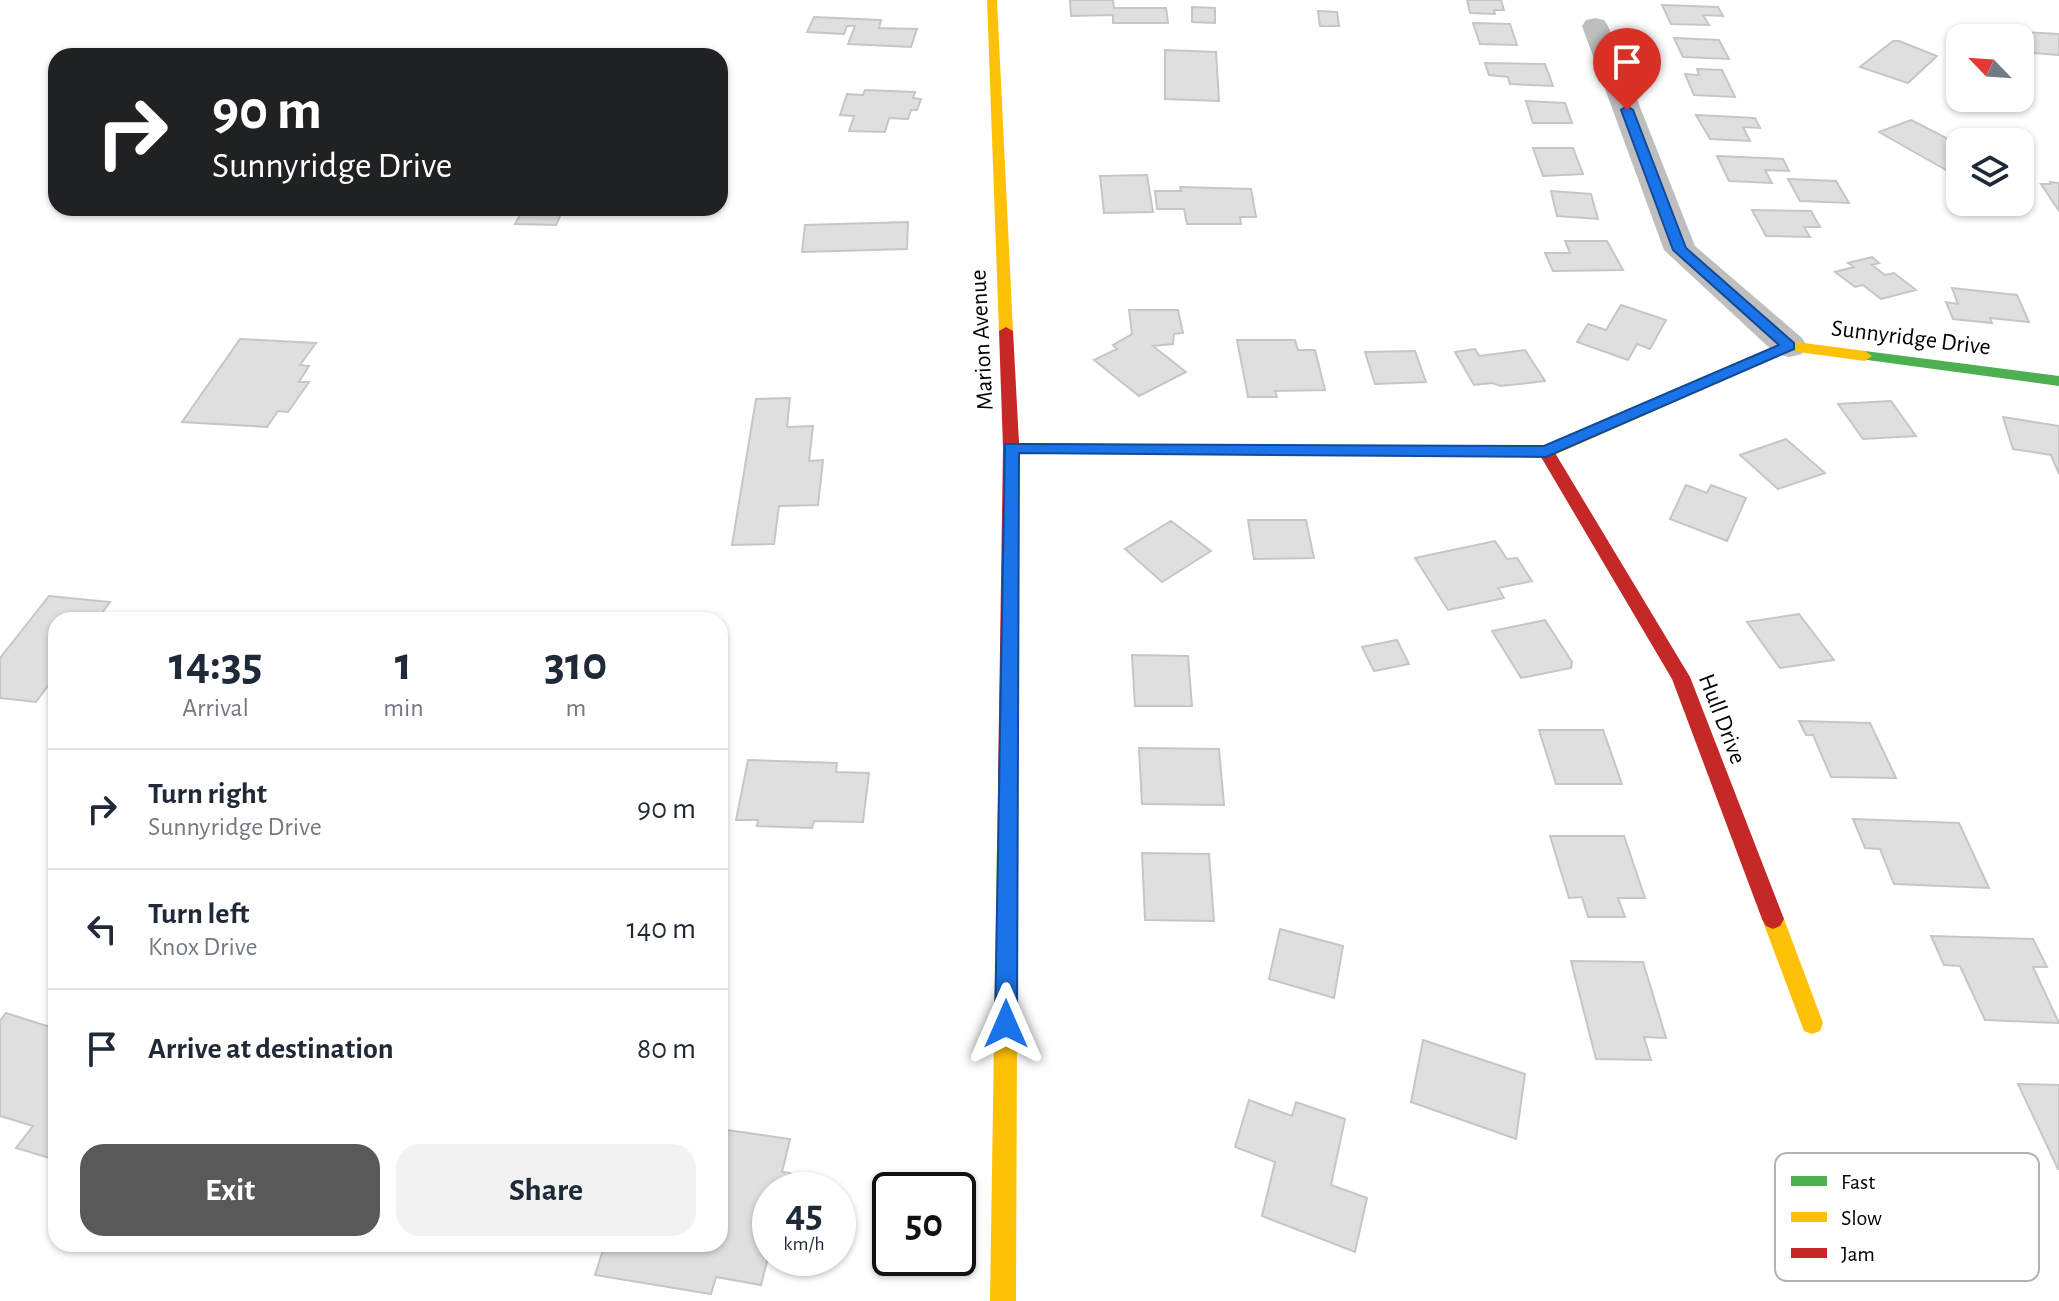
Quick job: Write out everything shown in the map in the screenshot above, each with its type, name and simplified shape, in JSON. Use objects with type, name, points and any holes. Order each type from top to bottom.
[{"type":"street","name":"Marion Avenue","points":[[992,0],[1011,448],[1003,1301]]},
{"type":"street","points":[[1011,448],[1546,452],[1789,346],[1680,250],[1595,26]]},
{"type":"street","name":"Sunnyridge Drive","points":[[1789,346],[2059,381]]},
{"type":"street","name":"Hull Drive","points":[[1546,452],[1681,677],[1812,1023]]},
{"type":"building","points":[[1070,0],[1113,0],[1114,8],[1166,8],[1168,23],[1113,23],[1113,15],[1071,16]]},
{"type":"building","points":[[1467,0],[1501,0],[1504,10],[1494,10],[1495,14],[1470,13]]},
{"type":"building","points":[[1662,5],[1718,7],[1723,16],[1703,15],[1709,25],[1671,24]]},
{"type":"building","points":[[1192,7],[1215,8],[1215,23],[1192,22]]},
{"type":"building","points":[[1318,11],[1337,12],[1339,26],[1320,26]]},
{"type":"building","points":[[814,17],[881,20],[879,28],[917,29],[911,47],[848,44],[855,26],[847,26],[844,34],[807,32]]},
{"type":"building","points":[[1473,23],[1510,24],[1517,45],[1480,44]]},
{"type":"building","points":[[2034,33],[2059,34],[2059,55],[2034,53]]},
{"type":"building","points":[[1674,38],[1719,40],[1729,59],[1683,57]]},
{"type":"building","points":[[1893,41],[1937,56],[1908,83],[1860,67]]},
{"type":"building","points":[[1165,50],[1216,52],[1219,101],[1165,99]]},
{"type":"building","points":[[1485,63],[1545,64],[1553,86],[1510,84],[1508,77],[1489,75]]},
{"type":"building","points":[[1697,69],[1722,70],[1735,97],[1694,95],[1685,74],[1699,75]]},
{"type":"building","points":[[865,90],[915,92],[913,98],[921,99],[917,110],[911,110],[908,119],[889,118],[885,132],[849,131],[854,116],[840,115],[847,94],[863,95]]},
{"type":"building","points":[[1526,101],[1565,103],[1572,123],[1533,123]]},
{"type":"building","points":[[1696,115],[1755,118],[1760,128],[1743,127],[1750,141],[1710,139]]},
{"type":"building","points":[[1911,120],[1946,138],[1946,170],[1879,132]]},
{"type":"building","points":[[1533,148],[1573,148],[1583,174],[1543,176]]},
{"type":"building","points":[[1717,156],[1783,159],[1789,171],[1765,170],[1772,183],[1729,181]]},
{"type":"building","points":[[1147,175],[1153,212],[1104,213],[1100,176]]},
{"type":"building","points":[[1788,179],[1836,181],[1849,203],[1800,201]]},
{"type":"building","points":[[2059,183],[2059,211],[2041,184]]},
{"type":"building","points":[[1180,187],[1251,189],[1256,217],[1240,217],[1241,224],[1187,224],[1184,209],[1157,209],[1155,191],[1181,191]]},
{"type":"building","points":[[1551,191],[1591,194],[1598,219],[1557,216]]},
{"type":"building","points":[[1752,210],[1811,211],[1820,227],[1804,227],[1810,237],[1766,236]]},
{"type":"building","points":[[520,216],[560,216],[556,225],[515,224]]},
{"type":"building","points":[[908,222],[907,249],[802,252],[805,225]]},
{"type":"building","points":[[1565,241],[1607,241],[1623,270],[1553,271],[1545,253],[1570,253]]},
{"type":"building","points":[[1872,257],[1879,263],[1872,265],[1885,275],[1894,273],[1916,290],[1881,299],[1863,285],[1855,287],[1835,272],[1854,267],[1848,263]]},
{"type":"building","points":[[1952,288],[2017,295],[2029,322],[1990,318],[1992,323],[1953,319],[1946,302],[1958,304]]},
{"type":"building","points":[[1621,305],[1666,320],[1650,349],[1637,344],[1628,360],[1577,342],[1588,324],[1606,330]]},
{"type":"building","points":[[1129,310],[1178,310],[1183,333],[1174,334],[1173,344],[1153,346],[1186,372],[1139,396],[1094,360],[1117,349],[1113,345],[1132,334]]},
{"type":"building","points":[[240,339],[316,343],[300,365],[309,366],[299,382],[309,382],[288,412],[278,411],[267,427],[182,422]]},
{"type":"building","points":[[1237,340],[1295,340],[1298,350],[1315,350],[1325,390],[1275,391],[1277,397],[1248,397]]},
{"type":"building","points":[[1475,349],[1479,356],[1525,350],[1545,381],[1501,386],[1492,383],[1474,385],[1455,352]]},
{"type":"building","points":[[1415,351],[1426,382],[1375,384],[1365,352]]},
{"type":"building","points":[[790,398],[787,427],[813,426],[809,461],[823,460],[818,505],[779,506],[774,544],[732,545],[756,399]]},
{"type":"building","points":[[1891,401],[1916,436],[1863,439],[1838,404]]},
{"type":"building","points":[[2003,417],[2059,426],[2059,474],[2051,455],[2013,449]]},
{"type":"building","points":[[1786,439],[1825,473],[1778,489],[1740,455]]},
{"type":"building","points":[[1686,485],[1707,493],[1711,485],[1746,498],[1727,541],[1670,519]]},
{"type":"building","points":[[1248,520],[1306,520],[1314,558],[1254,559]]},
{"type":"building","points":[[1171,521],[1211,551],[1162,582],[1125,549]]},
{"type":"building","points":[[1495,541],[1507,559],[1517,558],[1532,581],[1498,588],[1504,598],[1448,610],[1415,558]]},
{"type":"building","points":[[49,596],[110,602],[103,612],[48,612],[48,686],[36,702],[0,698],[0,658]]},
{"type":"building","points":[[1799,614],[1834,660],[1780,668],[1747,622]]},
{"type":"building","points":[[1545,620],[1572,662],[1571,668],[1521,678],[1492,631]]},
{"type":"building","points":[[1397,640],[1409,664],[1374,671],[1362,647]]},
{"type":"building","points":[[1132,655],[1188,656],[1192,706],[1135,706]]},
{"type":"building","points":[[1799,721],[1870,723],[1896,778],[1831,777],[1813,735],[1806,735]]},
{"type":"building","points":[[1539,730],[1603,730],[1622,784],[1556,784]]},
{"type":"building","points":[[1139,748],[1219,749],[1224,805],[1142,804]]},
{"type":"building","points":[[748,760],[837,763],[836,772],[869,773],[863,822],[814,821],[812,828],[757,826],[758,820],[736,820]]},
{"type":"building","points":[[1853,819],[1959,823],[1989,888],[1894,884],[1880,849],[1865,848]]},
{"type":"building","points":[[1550,836],[1624,836],[1645,898],[1618,898],[1625,917],[1588,917],[1582,897],[1569,898]]},
{"type":"building","points":[[1142,853],[1209,854],[1214,921],[1145,920]]},
{"type":"building","points":[[1280,929],[1343,946],[1334,998],[1269,979]]},
{"type":"building","points":[[1931,936],[2033,939],[2047,967],[2033,967],[2059,1023],[1985,1020],[1960,966],[1944,965]]},
{"type":"building","points":[[1571,961],[1643,962],[1666,1038],[1644,1037],[1651,1060],[1596,1059]]},
{"type":"building","points":[[6,1013],[48,1026],[48,1158],[16,1148],[33,1126],[0,1116],[0,1021]]},
{"type":"building","points":[[1423,1040],[1525,1074],[1516,1139],[1411,1102]]},
{"type":"building","points":[[2018,1084],[2059,1085],[2059,1169],[2058,1169]]},
{"type":"building","points":[[1249,1100],[1292,1116],[1296,1102],[1345,1119],[1331,1185],[1367,1198],[1355,1252],[1262,1216],[1275,1162],[1235,1147]]},
{"type":"building","points":[[728,1130],[790,1139],[782,1172],[752,1172],[752,1276],[763,1276],[761,1285],[716,1277],[711,1294],[595,1275],[602,1252],[728,1252]]},
{"type":"traffic: fast","points":[[1865,356],[2059,381]]},
{"type":"traffic: slow","points":[[992,0],[1006,331]]},
{"type":"traffic: slow","points":[[1538,452],[1546,452],[1789,346],[1865,356]]},
{"type":"traffic: slow","points":[[1003,1301],[1008,782]]},
{"type":"traffic: slow","points":[[1773,919],[1812,1023]]},
{"type":"traffic: jam","points":[[1006,331],[1011,448],[1008,782]]},
{"type":"traffic: jam","points":[[1011,448],[1538,452]]},
{"type":"traffic: jam","points":[[1546,452],[1681,677],[1773,919]]},
{"type":"route","points":[[1006,1024],[1011,448],[1546,452],[1789,346],[1680,250],[1627,110]]}]
